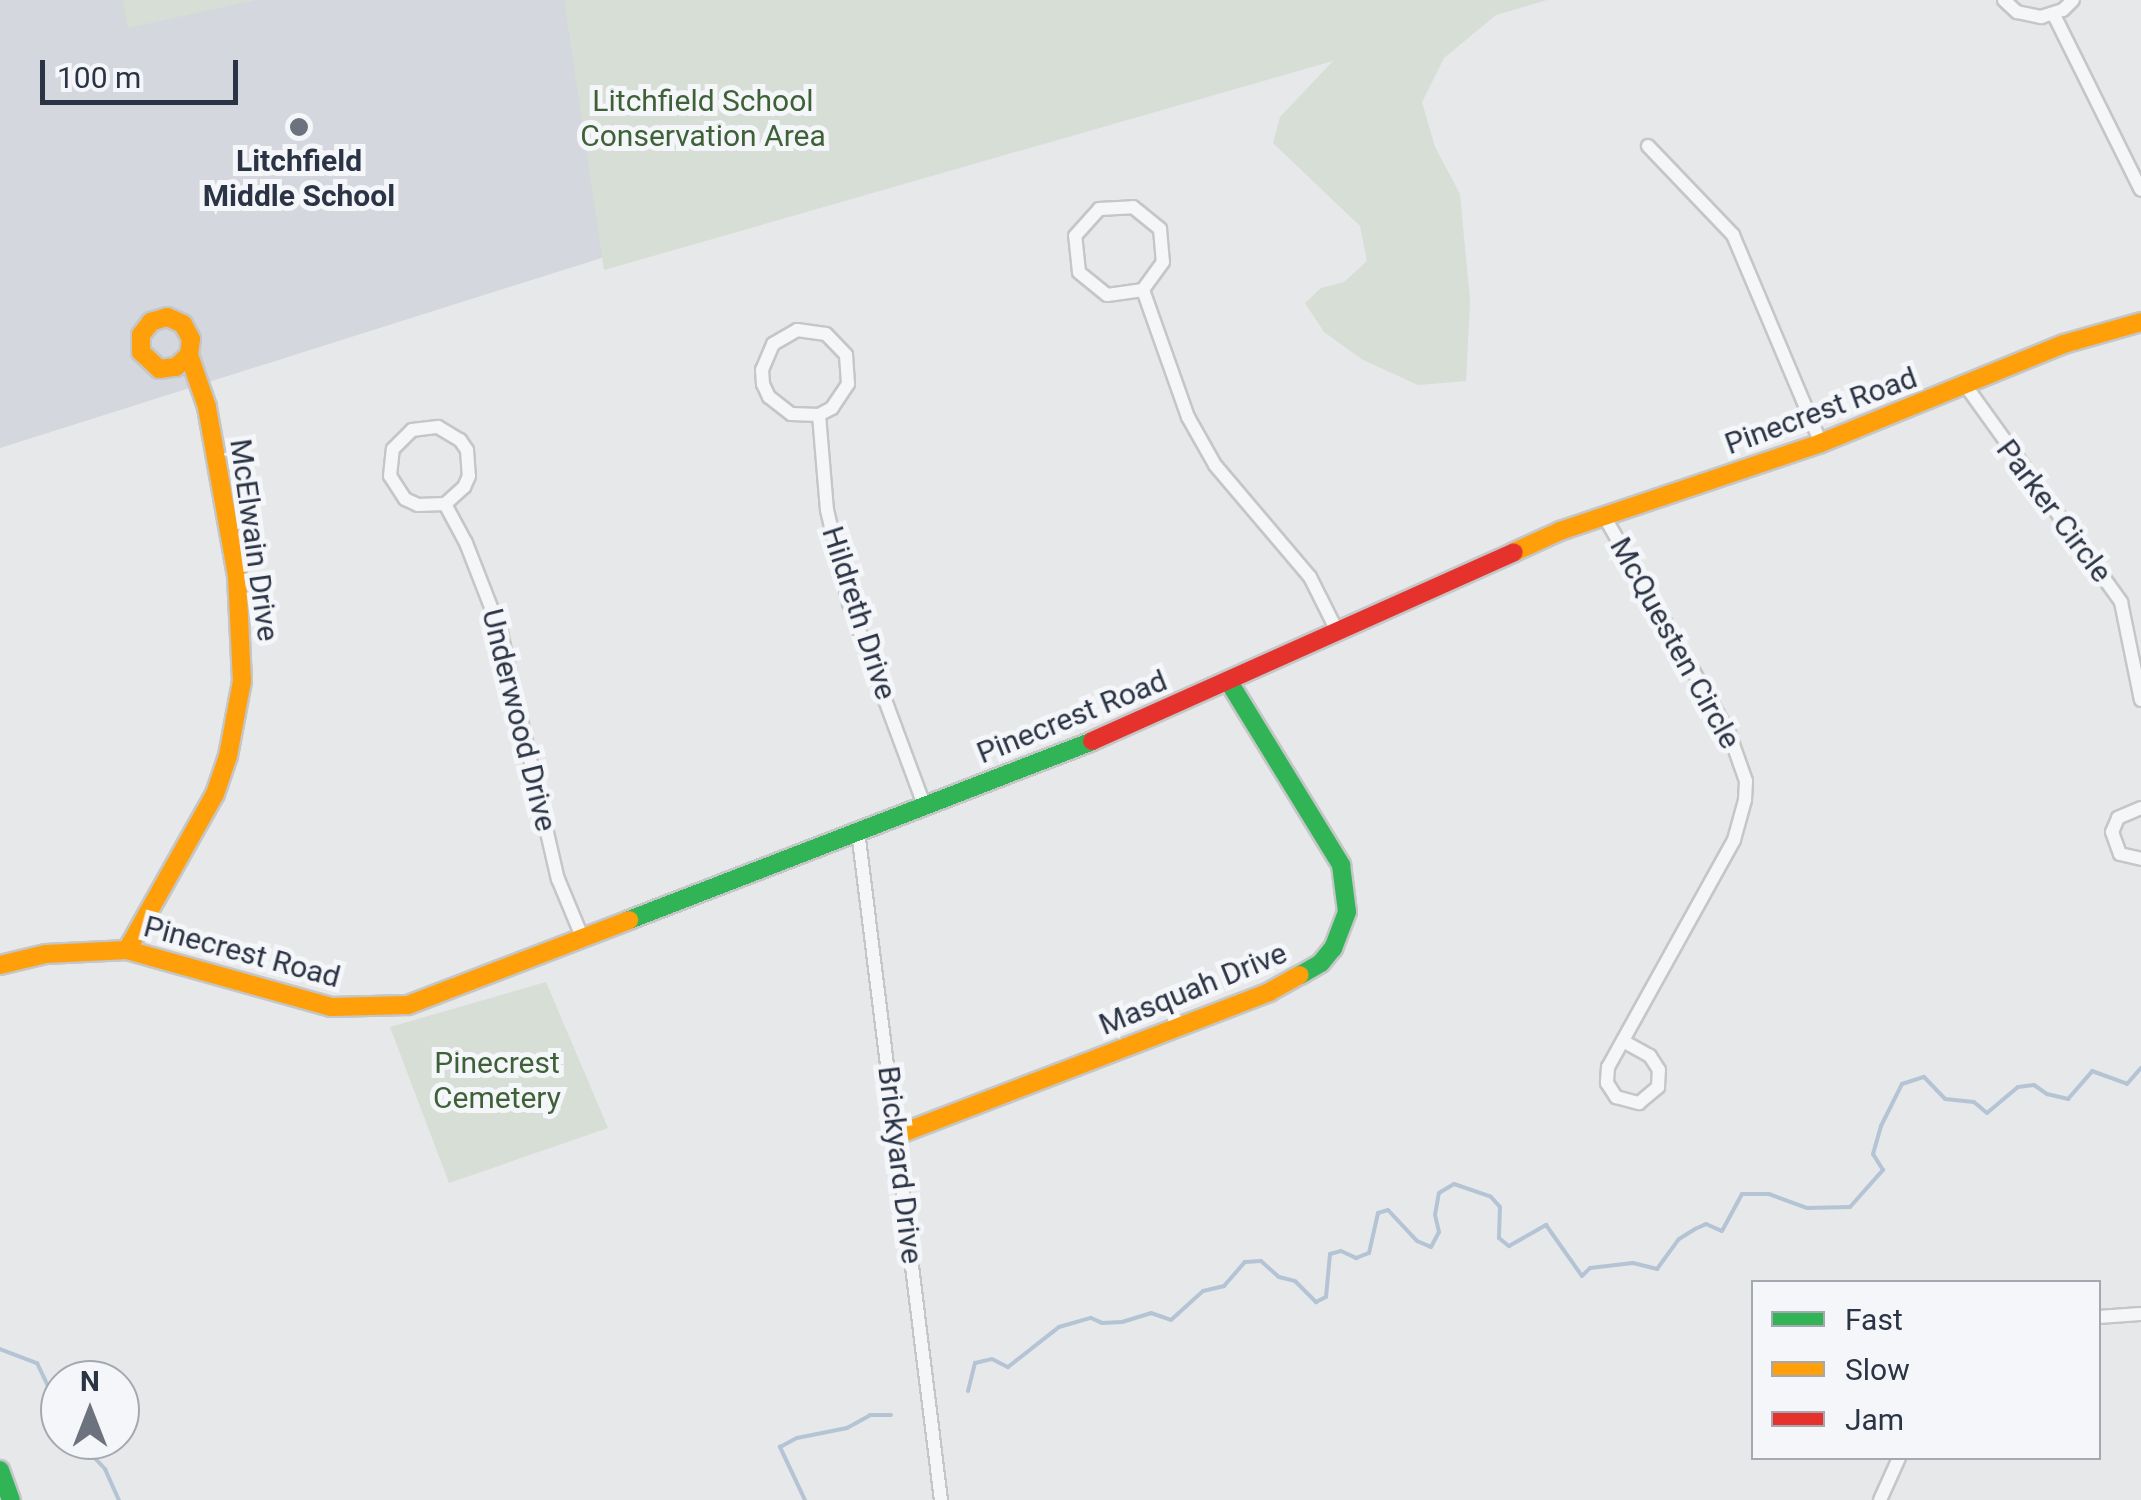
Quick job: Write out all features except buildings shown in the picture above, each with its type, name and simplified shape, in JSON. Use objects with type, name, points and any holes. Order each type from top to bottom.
[{"type":"street","points":[[2004,0],[2029,16],[2054,15],[2074,0]]},
{"type":"street","points":[[2054,15],[2141,190]]},
{"type":"street","points":[[1648,146],[1733,235],[1821,443]]},
{"type":"street","points":[[1122,205],[1144,212],[1160,229],[1164,262],[1143,290],[1107,295],[1079,272],[1073,248],[1089,216],[1122,205]]},
{"type":"street","points":[[1143,290],[1181,400],[1205,450],[1252,513],[1298,560],[1337,631]]},
{"type":"street","name":"Pinecrest Road","points":[[0,965],[46,954],[127,950],[288,998],[370,1009],[439,995],[1078,748],[1604,516],[1821,443],[2064,344],[2141,322]]},
{"type":"street","points":[[797,330],[826,334],[846,355],[849,370],[842,397],[819,415],[805,417],[778,407],[763,384],[762,370],[773,344],[797,330]]},
{"type":"street","name":"McElwain Drive","points":[[127,950],[214,794],[228,756],[242,681],[244,645],[238,576],[207,407],[188,355]]},
{"type":"street","name":"Parker Circle","points":[[1966,386],[2021,469],[2113,589],[2130,632],[2141,700]]},
{"type":"street","name":"Hildreth Drive","points":[[819,415],[836,556],[924,805]]},
{"type":"street","points":[[438,427],[460,440],[467,450],[469,476],[456,497],[445,504],[418,505],[406,499],[390,476],[393,449],[412,430],[438,427]]},
{"type":"street","name":"Underwood Drive","points":[[445,504],[472,558],[501,633],[558,879],[583,939]]},
{"type":"street","name":"McQuesten Circle","points":[[1604,516],[1728,732],[1746,781],[1746,800],[1734,840],[1608,1066],[1607,1083],[1623,1102],[1639,1103],[1658,1087],[1659,1070],[1650,1056],[1623,1041]]},
{"type":"street","name":"Masquah Drive","points":[[897,1135],[1269,992],[1321,963],[1333,948],[1347,912],[1341,865],[1229,682]]},
{"type":"street","points":[[2141,808],[2118,818],[2112,832],[2120,854],[2141,860]]},
{"type":"street","name":"Brickyard Drive","points":[[858,831],[941,1500]]},
{"type":"street","points":[[2101,1317],[2141,1314]]},
{"type":"street","points":[[1880,1500],[1898,1460]]},
{"type":"street","points":[[0,1470],[10,1500]]},
{"type":"shaded area","name":"Litchfield Middle School","points":[[0,0],[583,0],[614,254],[0,448]]},
{"type":"green space","points":[[122,0],[256,0],[128,28]]},
{"type":"green space","name":"Litchfield School Conservation Area","points":[[564,0],[1547,0],[1496,15],[1444,58],[1422,102],[1435,147],[1460,194],[1470,301],[1466,381],[1418,385],[1363,360],[1324,332],[1305,303],[1321,288],[1344,282],[1367,261],[1360,226],[1273,143],[1280,117],[1333,61],[604,270]]},
{"type":"green space","name":"Pinecrest Cemetery","points":[[546,982],[608,1128],[449,1183],[390,1027]]},
{"type":"waterway","points":[[968,1391],[975,1363],[992,1359],[1008,1367],[1059,1327],[1091,1318],[1102,1323],[1122,1322],[1151,1313],[1171,1320],[1203,1291],[1224,1286],[1245,1262],[1261,1261],[1279,1277],[1295,1281],[1316,1302],[1326,1297],[1330,1254],[1341,1251],[1356,1258],[1369,1253],[1378,1213],[1388,1210],[1417,1241],[1431,1247],[1439,1232],[1435,1215],[1439,1193],[1454,1184],[1491,1197],[1500,1207],[1499,1238],[1509,1246],[1546,1225],[1582,1276],[1590,1268],[1633,1263],[1657,1269],[1679,1239],[1695,1229],[1706,1224],[1722,1231],[1742,1194],[1769,1194],[1807,1208],[1850,1207],[1883,1170],[1873,1154],[1881,1126],[1902,1084],[1924,1077],[1945,1099],[1974,1102],[1987,1113],[2018,1087],[2034,1085],[2047,1094],[2068,1099],[2092,1071],[2127,1084],[2141,1068]]},
{"type":"waterway","points":[[0,1349],[37,1363],[40,1369]]},
{"type":"waterway","points":[[805,1500],[780,1447],[797,1438],[847,1428],[870,1415],[891,1415]]},
{"type":"waterway","points":[[97,1460],[119,1500]]},
{"type":"traffic: fast","points":[[1229,682],[1341,865],[1347,912],[1333,948],[1321,963],[1300,975]]},
{"type":"traffic: fast","points":[[629,920],[1092,741]]},
{"type":"traffic: fast","points":[[0,1470],[11,1500]]},
{"type":"traffic: slow","points":[[127,950],[215,794],[228,756],[242,681],[237,576],[207,407],[189,355],[191,339],[183,324],[167,317],[151,322],[141,335],[141,352],[159,369],[176,367],[189,355]]},
{"type":"traffic: slow","points":[[1514,552],[1560,531],[1821,443],[2064,344],[2141,322]]},
{"type":"traffic: slow","points":[[0,965],[46,954],[127,950],[331,1007],[408,1005],[629,920]]},
{"type":"traffic: slow","points":[[897,1135],[1269,992],[1300,975]]},
{"type":"traffic: jam","points":[[1092,741],[1514,552]]},
{"type":"place","name":"Litchfield Middle School","points":[[299,127]]}]
